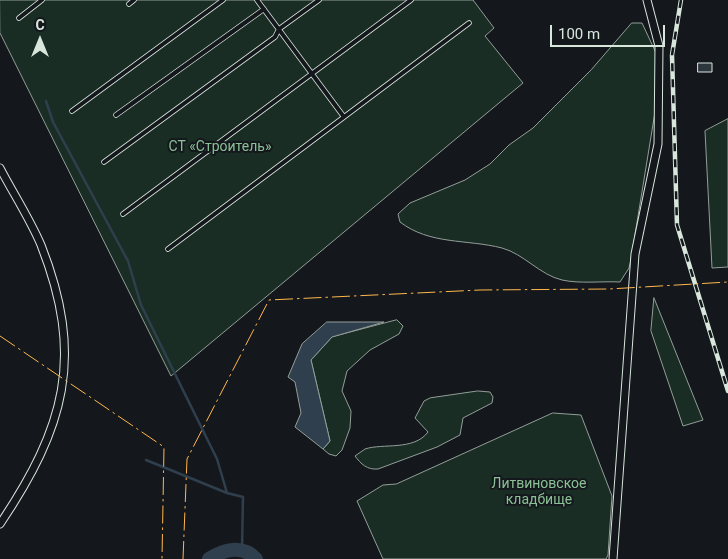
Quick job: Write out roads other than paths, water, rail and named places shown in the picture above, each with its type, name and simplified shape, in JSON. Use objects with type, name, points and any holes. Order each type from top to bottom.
[{"type":"street","points":[[613,559],[635,254],[658,144],[659,46],[647,0]]},
{"type":"street","points":[[0,168],[40,244],[50,272],[60,310],[65,359],[63,391],[52,428],[16,501],[0,524]]},
{"type":"lane","points":[[129,4],[134,0]]},
{"type":"lane","points":[[72,111],[223,0]]},
{"type":"lane","points":[[257,0],[344,117]]},
{"type":"lane","points":[[104,162],[275,36],[279,30],[319,0]]},
{"type":"lane","points":[[123,214],[313,75],[411,0]]},
{"type":"lane","points":[[19,18],[40,1]]},
{"type":"lane","points":[[116,115],[264,9]]},
{"type":"lane","points":[[168,249],[469,23]]},
{"type":"water","points":[[327,322],[384,322],[332,337],[311,360],[330,441],[323,449],[295,427],[301,413],[295,382],[288,377],[302,344]]},
{"type":"waterway","points":[[46,101],[53,122],[128,261],[141,305],[217,459],[227,493],[243,497],[242,550]]},
{"type":"waterway","points":[[146,460],[227,493]]},
{"type":"waterway","points":[[209,559],[220,553],[232,550],[245,551],[256,559]]},
{"type":"railway","points":[[681,0],[672,55],[677,225],[728,391]]},
{"type":"park label","name":"СТ «Строитель»","points":[[220,147]]},
{"type":"park label","name":"Литвиновское кладбище","points":[[539,492]]}]
